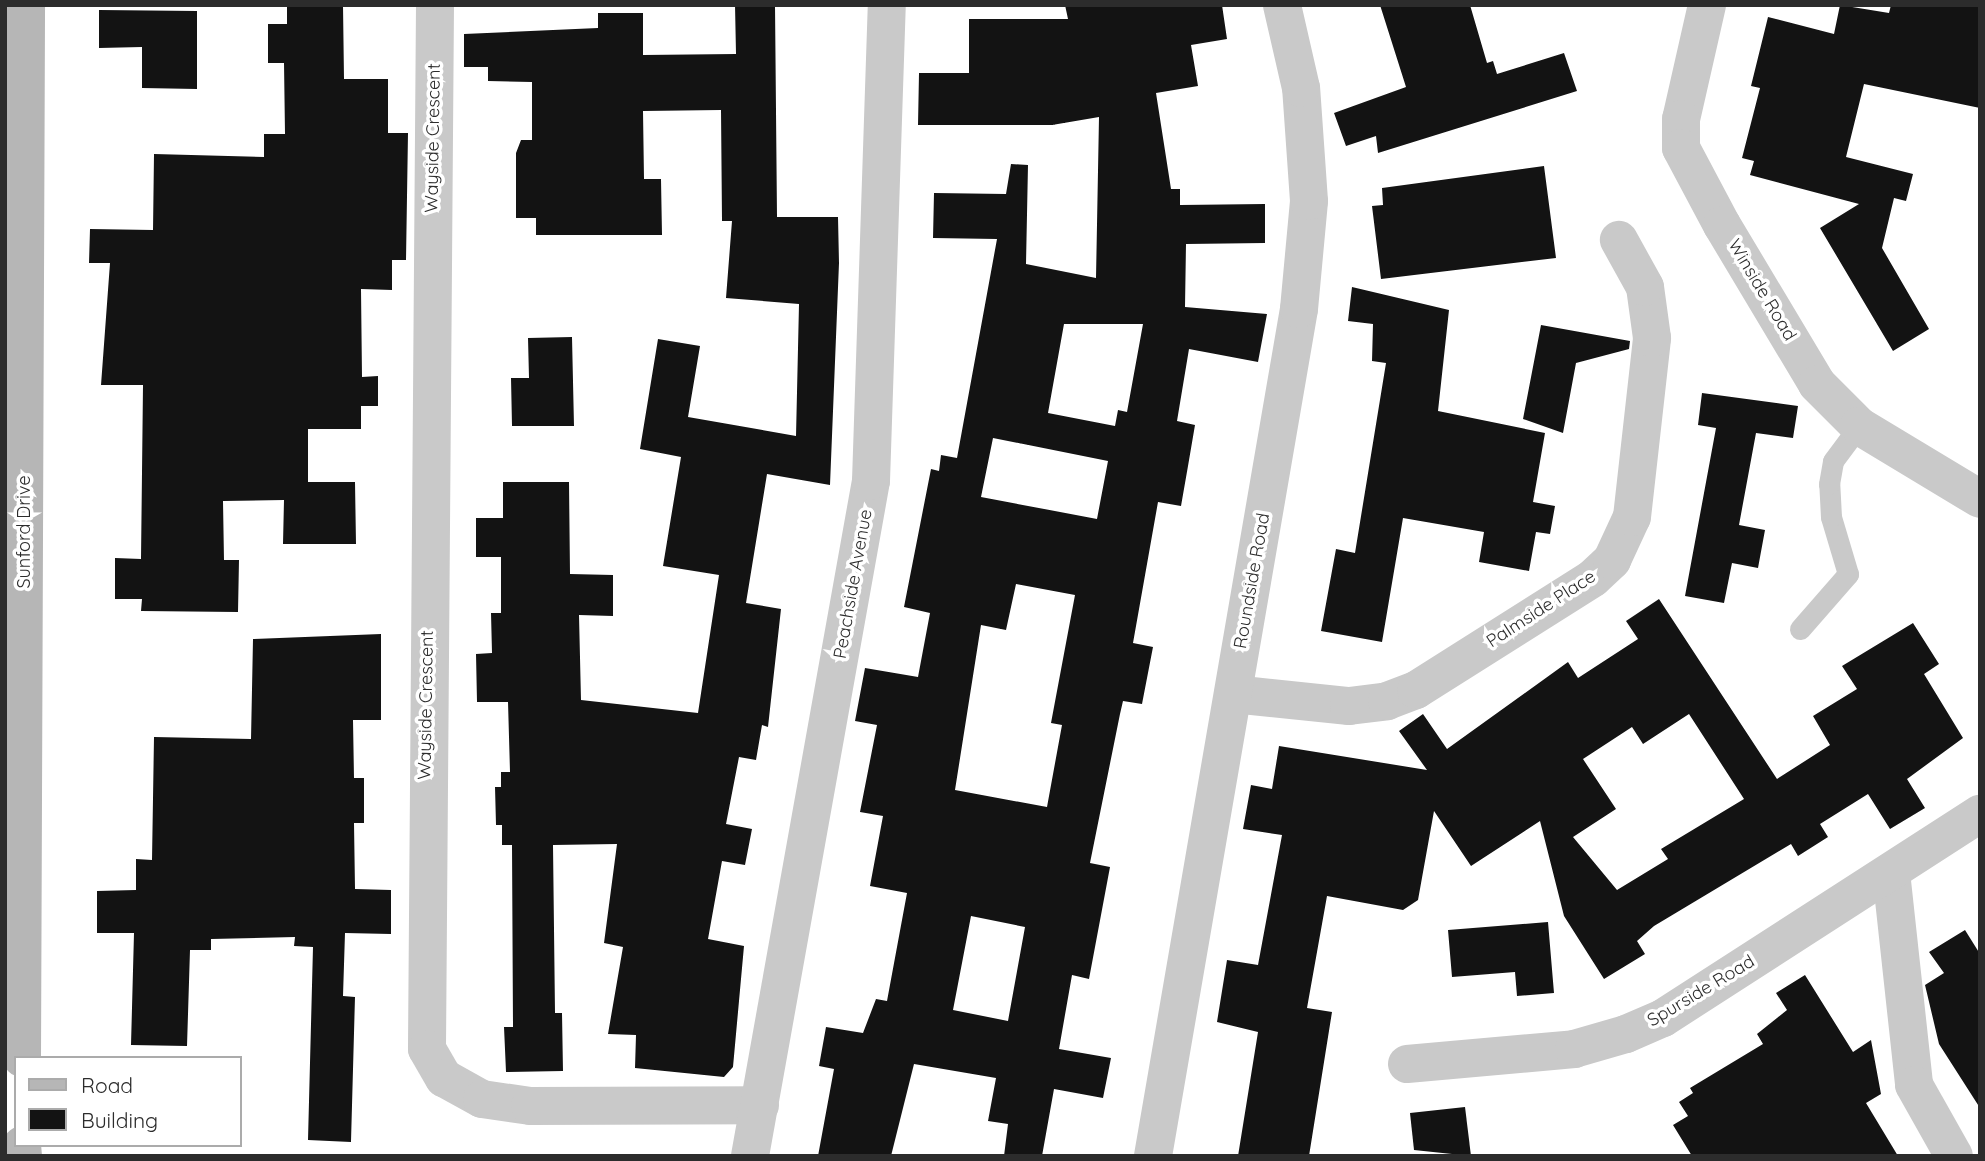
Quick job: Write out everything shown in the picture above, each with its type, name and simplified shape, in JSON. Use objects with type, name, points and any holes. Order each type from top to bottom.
[{"type":"street","name":"Sunford Drive","points":[[22,1056],[13,1010],[26,5]]},
{"type":"street","name":"Wayside Crescent","points":[[435,5],[427,1049],[444,1078],[482,1099],[530,1106],[760,1105]]},
{"type":"street","name":"Peachside Avenue","points":[[750,1156],[871,481],[887,5]]},
{"type":"street","name":"Roundside Road","points":[[1153,1156],[1298,309],[1309,201],[1301,88],[1282,5]]},
{"type":"street","name":"Winside Road","points":[[1707,5],[1690,71],[1681,148],[1817,384],[1859,426],[1980,499]]},
{"type":"street","name":"Palmside Place","points":[[1233,694],[1349,706],[1387,701],[1464,660],[1612,559],[1632,517],[1653,338],[1645,287],[1619,240]]},
{"type":"street","name":"Spurside Road","points":[[1407,1064],[1574,1049],[1626,1034],[1663,1018],[1980,814]]},
{"type":"street","points":[[1891,872],[1914,1085],[1954,1156]]},
{"type":"lane","points":[[1800,629],[1848,574],[1831,517],[1829,484],[1833,461],[1859,426]]},
{"type":"building","points":[[287,5],[343,5],[344,79],[388,79],[388,133],[408,133],[406,260],[392,260],[392,290],[361,289],[362,377],[378,376],[378,406],[361,406],[361,429],[308,429],[308,482],[355,482],[356,544],[283,544],[284,500],[223,501],[224,560],[239,560],[238,612],[141,611],[142,599],[115,599],[115,558],[141,559],[143,385],[101,385],[110,263],[89,263],[90,229],[153,230],[154,154],[264,157],[264,134],[285,134],[284,63],[268,63],[268,24],[287,24]]},
{"type":"building","points":[[735,5],[775,5],[777,217],[838,217],[839,263],[830,485],[767,474],[746,603],[781,609],[768,727],[762,725],[756,760],[739,757],[726,824],[752,829],[745,865],[722,861],[708,939],[744,946],[733,1067],[724,1077],[635,1068],[636,1035],[608,1034],[623,947],[604,943],[617,844],[553,845],[555,1013],[562,1013],[563,1071],[506,1072],[504,1027],[513,1027],[512,845],[502,845],[502,825],[496,825],[495,787],[501,787],[501,772],[510,772],[508,702],[477,702],[476,654],[492,653],[491,613],[501,613],[501,557],[476,557],[476,518],[503,518],[503,482],[569,482],[570,574],[613,575],[613,616],[579,615],[581,700],[698,713],[719,575],[663,566],[681,457],[640,449],[658,339],[700,346],[688,417],[796,436],[799,304],[726,298],[732,221],[722,221],[721,110],[643,111],[644,179],[661,179],[662,235],[536,235],[536,218],[516,218],[516,153],[521,140],[532,140],[532,82],[488,81],[488,67],[464,67],[464,34],[598,28],[598,13],[643,13],[643,55],[736,54]]},
{"type":"building","points":[[1065,5],[1222,5],[1227,39],[1191,45],[1198,86],[1156,93],[1171,189],[1180,189],[1180,205],[1265,204],[1265,243],[1186,244],[1185,307],[1267,314],[1258,362],[1189,349],[1177,421],[1195,425],[1181,506],[1158,502],[1133,643],[1153,647],[1142,704],[1123,701],[1090,863],[1110,867],[1089,979],[1072,975],[1059,1049],[1111,1058],[1103,1098],[1054,1089],[1042,1156],[1004,1156],[1008,1124],[988,1121],[996,1078],[914,1064],[891,1156],[818,1156],[834,1069],[819,1066],[826,1027],[863,1033],[876,999],[887,1001],[907,893],[870,886],[883,816],[860,812],[877,725],[855,721],[865,668],[918,677],[930,613],[904,607],[931,469],[939,471],[941,455],[957,458],[997,239],[933,238],[934,193],[1006,194],[1011,164],[1028,165],[1026,264],[1096,278],[1099,117],[1052,125],[918,125],[919,73],[969,73],[969,19],[1068,19]],"holes":[[[1064,324],[1143,324],[1127,412],[1118,410],[1115,426],[1048,413]],[[993,438],[1108,461],[1097,519],[981,497]],[[1016,584],[1075,595],[1051,723],[1062,725],[1047,807],[955,790],[981,625],[1006,630]],[[971,916],[1025,927],[1008,1021],[953,1010]]]},
{"type":"building","points":[[1380,5],[1470,5],[1487,63],[1493,61],[1497,74],[1564,53],[1577,91],[1378,153],[1376,136],[1346,146],[1334,113],[1406,87]]},
{"type":"building","points":[[1840,5],[1889,13],[1891,5],[1980,5],[1980,108],[1864,84],[1846,157],[1913,174],[1906,201],[1894,198],[1882,248],[1929,329],[1893,351],[1820,228],[1859,204],[1750,175],[1754,161],[1742,158],[1760,88],[1751,86],[1768,17],[1834,34]]},
{"type":"building","points":[[99,10],[197,11],[197,89],[142,88],[142,47],[99,48]]},
{"type":"building","points":[[1544,166],[1556,258],[1381,279],[1372,206],[1383,205],[1382,188]]},
{"type":"building","points":[[1352,287],[1449,310],[1438,411],[1545,433],[1533,502],[1555,506],[1550,534],[1536,532],[1529,571],[1479,562],[1484,532],[1403,518],[1382,642],[1321,631],[1336,549],[1355,553],[1386,363],[1372,361],[1373,324],[1348,321]]},
{"type":"building","points":[[1541,325],[1630,341],[1629,349],[1576,363],[1563,433],[1523,419]]},
{"type":"building","points":[[572,337],[574,426],[512,426],[511,378],[529,378],[528,338]]},
{"type":"building","points":[[1702,393],[1798,406],[1793,438],[1756,433],[1739,525],[1765,530],[1758,568],[1732,563],[1724,603],[1685,596],[1716,428],[1698,425]]},
{"type":"building","points":[[1659,599],[1777,779],[1830,745],[1813,716],[1857,689],[1842,666],[1913,623],[1939,664],[1924,674],[1963,738],[1907,779],[1925,808],[1890,829],[1868,794],[1820,824],[1828,837],[1798,856],[1791,844],[1654,926],[1637,941],[1645,954],[1604,979],[1564,916],[1540,821],[1471,866],[1434,811],[1418,900],[1403,910],[1327,896],[1307,1008],[1332,1012],[1309,1156],[1238,1156],[1258,1032],[1217,1022],[1227,960],[1258,965],[1282,835],[1243,829],[1251,785],[1272,789],[1279,746],[1427,770],[1399,731],[1423,714],[1447,749],[1568,662],[1578,678],[1638,639],[1626,621]],"holes":[[[1689,714],[1744,799],[1661,849],[1668,859],[1617,890],[1573,837],[1616,809],[1583,759],[1632,727],[1643,744]]]},
{"type":"building","points":[[381,634],[381,720],[353,720],[354,778],[364,778],[364,823],[354,823],[355,889],[391,890],[391,934],[345,933],[343,996],[355,997],[351,1142],[308,1140],[313,947],[294,946],[295,937],[211,939],[211,950],[190,950],[187,1046],[131,1045],[134,933],[97,933],[97,891],[136,890],[136,859],[152,860],[154,737],[251,739],[253,639]]},
{"type":"building","points":[[1548,922],[1554,993],[1517,996],[1515,972],[1452,977],[1448,930]]},
{"type":"building","points":[[1965,930],[1980,954],[1980,1108],[1939,1044],[1925,985],[1944,973],[1929,952]]},
{"type":"building","points":[[1805,975],[1853,1052],[1871,1040],[1881,1094],[1866,1103],[1898,1156],[1692,1156],[1673,1125],[1688,1116],[1679,1102],[1693,1093],[1690,1088],[1763,1044],[1757,1034],[1787,1010],[1776,993]]},
{"type":"building","points":[[1465,1107],[1471,1156],[1414,1150],[1410,1113]]}]
